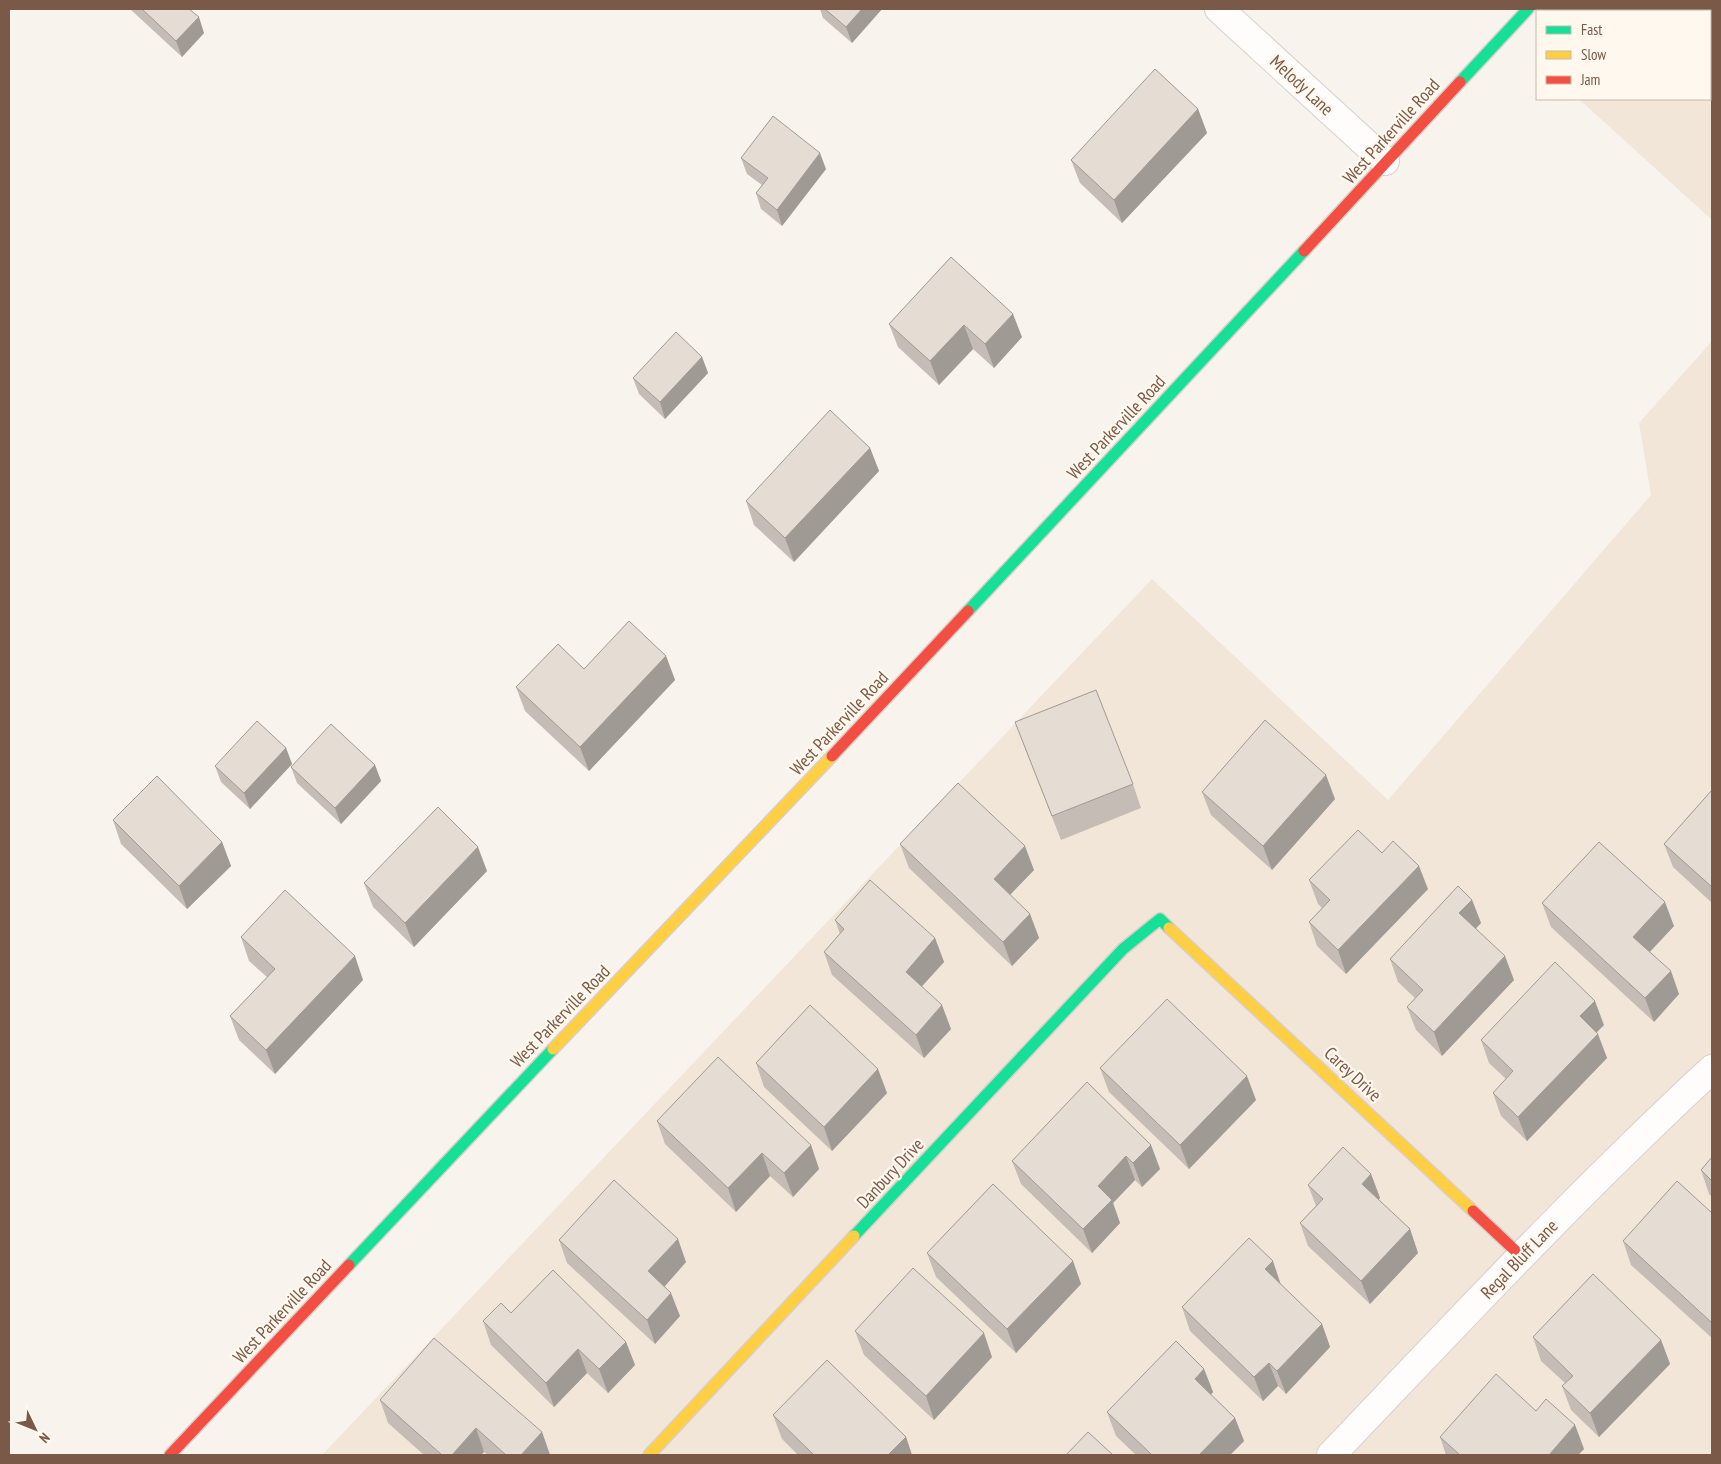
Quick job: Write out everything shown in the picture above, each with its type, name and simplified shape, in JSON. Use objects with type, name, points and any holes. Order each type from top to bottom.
[{"type":"main road","name":"West Parkerville Road","points":[[170,1455],[545,1057],[773,820],[1528,9]]},
{"type":"main road","name":"Carey Drive","points":[[1160,919],[1522,1256]]},
{"type":"main road","name":"Danbury Drive","points":[[649,1455],[1123,949],[1160,919]]},
{"type":"street","name":"Melody Lane","points":[[1219,9],[1385,161]]},
{"type":"street","name":"Regal Bluff Lane","points":[[1331,1455],[1647,1129],[1712,1069]]},
{"type":"shaded area","points":[[1712,9],[1712,220],[1580,100],[1711,100],[1711,10],[1657,10]]},
{"type":"shaded area","points":[[1712,341],[1712,1455],[322,1455],[1152,579],[1388,800],[1651,495],[1639,423]]},
{"type":"building","points":[[142,9],[189,9],[199,17],[176,41]]},
{"type":"building","points":[[825,9],[862,9],[846,27]]},
{"type":"building","points":[[1155,69],[1198,109],[1114,200],[1071,160]]},
{"type":"building","points":[[773,116],[820,153],[777,210],[756,193],[768,178],[741,158]]},
{"type":"building","points":[[951,257],[1013,314],[985,344],[964,325],[930,361],[889,324]]},
{"type":"building","points":[[676,332],[702,357],[660,402],[633,378]]},
{"type":"building","points":[[830,410],[870,448],[785,538],[746,501]]},
{"type":"building","points":[[629,621],[666,656],[580,747],[516,687],[558,644],[584,669]]},
{"type":"building","points":[[1096,690],[1133,784],[1052,816],[1015,722]]},
{"type":"building","points":[[1265,720],[1326,775],[1263,846],[1202,792]]},
{"type":"building","points":[[257,721],[286,748],[244,793],[215,766]]},
{"type":"building","points":[[331,724],[375,765],[335,808],[291,767]]},
{"type":"building","points":[[157,776],[222,842],[179,886],[113,820]]},
{"type":"building","points":[[958,783],[1025,846],[994,879],[1030,914],[1003,942],[900,844]]},
{"type":"building","points":[[1712,790],[1712,887],[1664,844]]},
{"type":"building","points":[[438,807],[478,847],[405,923],[364,883]]},
{"type":"building","points":[[1358,830],[1382,853],[1393,841],[1419,866],[1338,950],[1309,922],[1330,900],[1309,880]]},
{"type":"building","points":[[1599,842],[1665,902],[1633,937],[1671,971],[1645,998],[1542,903]]},
{"type":"building","points":[[870,880],[935,938],[906,972],[942,1005],[916,1035],[824,952],[844,929],[835,920]]},
{"type":"building","points":[[1458,886],[1472,900],[1459,913],[1505,956],[1434,1032],[1407,1007],[1423,990],[1390,959]]},
{"type":"building","points":[[285,890],[355,956],[266,1050],[230,1016],[275,969],[241,937]]},
{"type":"building","points":[[1555,962],[1595,1001],[1580,1016],[1598,1034],[1518,1117],[1493,1093],[1513,1071],[1481,1040]]},
{"type":"building","points":[[1167,999],[1247,1076],[1180,1145],[1100,1068]]},
{"type":"building","points":[[810,1005],[878,1069],[824,1127],[756,1063]]},
{"type":"building","points":[[718,1057],[811,1145],[784,1173],[762,1153],[728,1188],[657,1121]]},
{"type":"building","points":[[1087,1082],[1151,1145],[1133,1163],[1126,1156],[1098,1186],[1112,1200],[1083,1229],[1012,1161]]},
{"type":"building","points":[[1343,1147],[1371,1174],[1362,1184],[1410,1229],[1361,1281],[1300,1223],[1323,1199],[1308,1185]]},
{"type":"building","points":[[1712,1157],[1712,1181],[1701,1170]]},
{"type":"building","points":[[614,1180],[678,1239],[648,1271],[671,1293],[647,1320],[559,1240]]},
{"type":"building","points":[[1677,1181],[1712,1213],[1711,1322],[1623,1241]]},
{"type":"building","points":[[993,1184],[1073,1261],[1007,1329],[927,1253]]},
{"type":"building","points":[[1249,1238],[1273,1261],[1265,1269],[1322,1324],[1277,1371],[1269,1363],[1254,1377],[1182,1307]]},
{"type":"building","points":[[913,1268],[984,1333],[926,1396],[855,1331]]},
{"type":"building","points":[[553,1270],[626,1342],[599,1369],[578,1349],[546,1383],[483,1321],[501,1303],[511,1313]]},
{"type":"building","points":[[1593,1274],[1661,1340],[1590,1413],[1562,1386],[1573,1376],[1533,1337]]},
{"type":"building","points":[[434,1338],[542,1432],[521,1455],[506,1455],[476,1428],[452,1455],[442,1455],[380,1400]]},
{"type":"building","points":[[1176,1341],[1204,1369],[1195,1379],[1235,1418],[1199,1455],[1152,1455],[1107,1412]]},
{"type":"building","points":[[827,1360],[906,1437],[888,1455],[814,1455],[773,1415]]},
{"type":"building","points":[[1496,1374],[1536,1411],[1546,1399],[1575,1425],[1549,1455],[1460,1455],[1440,1437]]},
{"type":"building","points":[[1088,1432],[1113,1455],[1066,1455]]},
{"type":"traffic: fast","points":[[1460,82],[1528,9]]},
{"type":"traffic: fast","points":[[968,611],[1304,251]]},
{"type":"traffic: fast","points":[[854,1236],[1123,949],[1160,919],[1169,928]]},
{"type":"traffic: fast","points":[[349,1265],[553,1049]]},
{"type":"traffic: slow","points":[[553,1049],[832,756]]},
{"type":"traffic: slow","points":[[1169,928],[1473,1211]]},
{"type":"traffic: slow","points":[[649,1455],[854,1236]]},
{"type":"traffic: jam","points":[[1304,251],[1460,82]]},
{"type":"traffic: jam","points":[[832,756],[968,611]]},
{"type":"traffic: jam","points":[[1473,1211],[1521,1256]]},
{"type":"traffic: jam","points":[[170,1455],[349,1265]]}]
